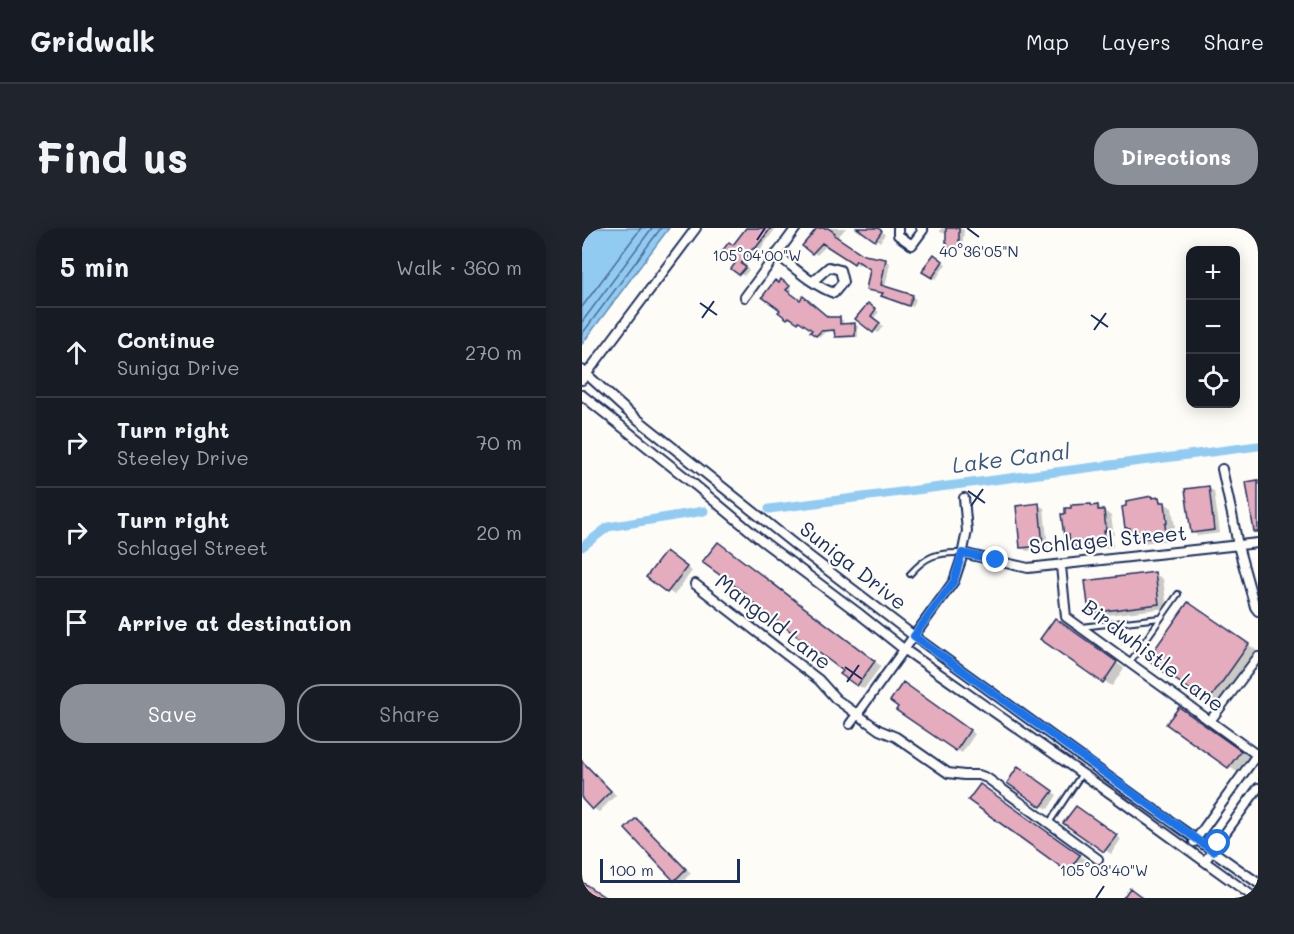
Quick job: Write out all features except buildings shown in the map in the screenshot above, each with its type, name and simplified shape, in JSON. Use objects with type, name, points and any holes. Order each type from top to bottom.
[{"type":"street","points":[[584,375],[696,228]]},
{"type":"street","points":[[745,297],[796,228]]},
{"type":"street","points":[[898,228],[898,235],[912,245],[923,230],[921,228]]},
{"type":"street","points":[[776,254],[813,281]]},
{"type":"street","name":"Suniga Drive","points":[[584,375],[804,552],[914,636],[1258,883]]},
{"type":"street","name":"Suniga Drive","points":[[582,395],[761,540],[904,650],[1255,898]]},
{"type":"street","points":[[1222,469],[1238,546],[1258,611]]},
{"type":"street","points":[[850,724],[954,581],[968,531],[964,498]]},
{"type":"street","name":"Schlagel Street","points":[[962,553],[1029,568],[1258,543]]},
{"type":"street","name":"Birdwhistle Lane","points":[[1061,566],[1066,617],[1257,754]]},
{"type":"street","name":"Mangold Lane","points":[[695,584],[819,680],[836,699],[879,730],[896,737],[948,773],[964,776],[978,775],[987,778],[1098,858]]},
{"type":"street","points":[[1210,722],[1258,657]]},
{"type":"street","points":[[1188,849],[1257,754]]},
{"type":"street","points":[[1205,861],[1258,788]]},
{"type":"lane","points":[[910,574],[920,563],[935,555],[962,553]]},
{"type":"lane","points":[[1129,663],[1178,594]]},
{"type":"lane","points":[[1079,627],[1161,618]]},
{"type":"lane","points":[[1049,823],[1082,774]]},
{"type":"water","points":[[582,228],[669,228],[582,344]]},
{"type":"waterway","name":"Lake Canal","points":[[769,509],[1258,446]]},
{"type":"waterway","name":"Lake Canal","points":[[582,547],[608,527],[704,511]]},
{"type":"route","points":[[996,560],[962,553],[954,581],[914,636],[1213,851],[1218,843]]}]
